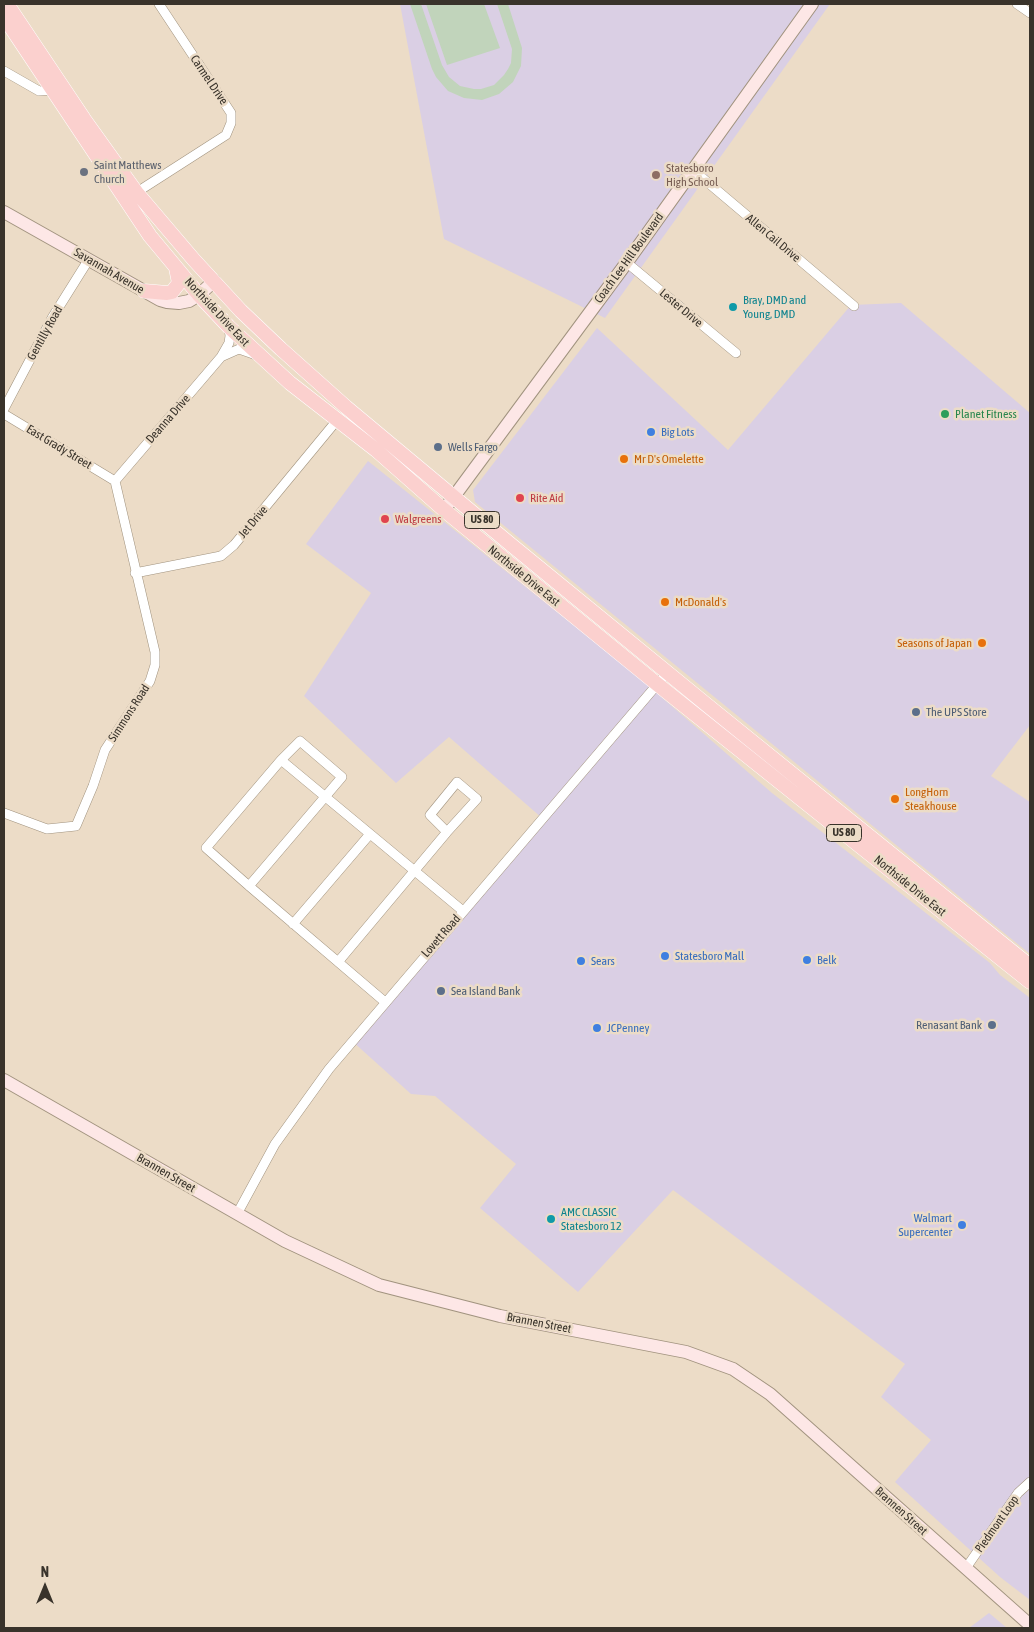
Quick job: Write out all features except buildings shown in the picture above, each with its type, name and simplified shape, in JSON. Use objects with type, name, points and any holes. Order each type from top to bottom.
[{"type":"main road","name":"Northside Drive East","points":[[7,4],[59,89],[131,196],[150,236],[199,295],[229,327],[290,383],[338,419],[444,510],[657,684],[1030,982]]},
{"type":"main road","name":"Northside Drive East","points":[[4,17],[59,89]]},
{"type":"main road","name":"Northside Drive East","points":[[131,196],[241,311],[303,369],[667,673],[1030,966]]},
{"type":"main road","points":[[144,291],[172,292],[179,283],[176,268]]},
{"type":"street","name":"Carmel Drive","points":[[131,196],[226,134],[231,123],[231,113],[159,4]]},
{"type":"street","name":"Coach Lee Hill Boulevard","points":[[444,510],[812,4]]},
{"type":"street","points":[[1017,4],[1030,12]]},
{"type":"street","points":[[4,71],[39,91],[59,89]]},
{"type":"street","name":"Allen Cail Drive","points":[[693,170],[854,306]]},
{"type":"street","name":"Savannah Avenue","points":[[4,212],[89,258],[160,300],[174,303],[190,301],[214,281]]},
{"type":"street","name":"Gentilly Road","points":[[4,409],[52,318],[89,258]]},
{"type":"street","name":"Lester Drive","points":[[626,262],[736,353]]},
{"type":"street","name":"Deanna Drive","points":[[115,481],[221,357],[229,343],[229,327]]},
{"type":"street","points":[[221,357],[239,350],[261,357]]},
{"type":"street","name":"East Grady Street","points":[[4,414],[115,481]]},
{"type":"street","name":"Jet Drive","points":[[135,573],[221,556],[234,545],[338,419]]},
{"type":"street","name":"Simmons Road","points":[[4,813],[47,830],[76,826],[93,786],[105,750],[150,681],[154,665],[154,652],[115,481]]},
{"type":"street","name":"Lovett Road","points":[[237,1214],[275,1144],[329,1069],[667,673]]},
{"type":"street","points":[[249,886],[342,778],[300,741],[281,760],[206,848],[249,886],[293,924],[385,1002]]},
{"type":"street","points":[[281,760],[463,911]]},
{"type":"street","points":[[338,962],[477,799],[458,782],[430,815],[447,832]]},
{"type":"street","points":[[293,924],[370,834]]},
{"type":"street","name":"Brannen Street","points":[[4,1080],[285,1241],[379,1285],[500,1316],[686,1352],[733,1369],[770,1394],[1030,1625]]},
{"type":"street","name":"Piedmont Loop","points":[[966,1568],[1018,1493],[1030,1482]]},
{"type":"shaded area","points":[[400,4],[830,4],[605,318],[444,239]]},
{"type":"shaded area","points":[[901,303],[1030,413],[1030,725],[991,776],[1030,802],[1030,954],[475,502],[473,490],[597,328],[728,450],[851,305]]},
{"type":"shaded area","points":[[368,461],[637,676],[772,793],[990,963],[1000,975],[1030,998],[1030,1600],[1000,1577],[895,1482],[931,1440],[881,1397],[905,1364],[673,1190],[578,1292],[480,1208],[516,1164],[435,1096],[411,1094],[352,1041],[542,818],[449,737],[396,783],[304,696],[371,593],[306,544]]},
{"type":"shaded area","points":[[989,1613],[1007,1628],[969,1628]]},
{"type":"green space","points":[[410,4],[421,4],[442,65],[449,77],[460,86],[481,89],[494,85],[504,75],[511,63],[512,49],[497,4],[508,4],[522,48],[521,66],[513,82],[499,94],[482,100],[464,98],[448,91],[432,69]]},
{"type":"green space","points":[[426,4],[484,4],[500,48],[447,65]]},
{"type":"place","name":"Saint Matthews Church","points":[[84,172]]},
{"type":"place","name":"Statesboro High School","points":[[656,175]]},
{"type":"place","name":"Bray, DMD and Young, DMD","points":[[733,307]]},
{"type":"place","name":"Planet Fitness","points":[[945,414]]},
{"type":"place","name":"Big Lots","points":[[651,432]]},
{"type":"place","name":"Wells Fargo","points":[[438,447]]},
{"type":"place","name":"Mr D's Omelette","points":[[624,459]]},
{"type":"place","name":"Rite Aid","points":[[520,498]]},
{"type":"place","name":"Walgreens","points":[[385,519]]},
{"type":"place","name":"McDonald's","points":[[665,602]]},
{"type":"place","name":"Seasons of Japan","points":[[982,643]]},
{"type":"place","name":"The UPS Store","points":[[916,712]]},
{"type":"place","name":"LongHorn Steakhouse","points":[[895,799]]},
{"type":"place","name":"Statesboro Mall","points":[[665,956]]},
{"type":"place","name":"Belk","points":[[807,960]]},
{"type":"place","name":"Sears","points":[[581,961]]},
{"type":"place","name":"Sea Island Bank","points":[[441,991]]},
{"type":"place","name":"Renasant Bank","points":[[992,1025]]},
{"type":"place","name":"JCPenney","points":[[597,1028]]},
{"type":"place","name":"AMC CLASSIC Statesboro 12","points":[[551,1219]]},
{"type":"place","name":"Walmart Supercenter","points":[[962,1225]]}]
